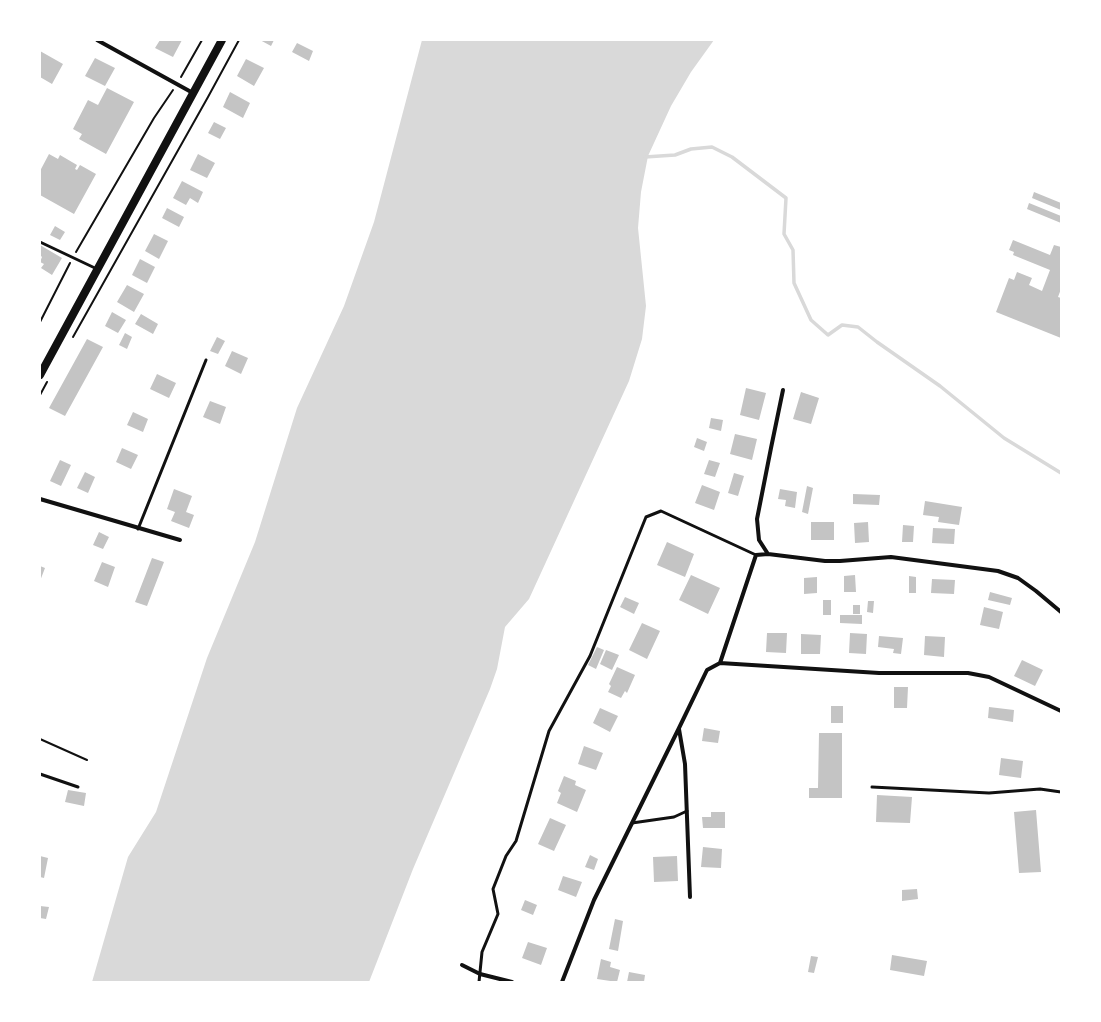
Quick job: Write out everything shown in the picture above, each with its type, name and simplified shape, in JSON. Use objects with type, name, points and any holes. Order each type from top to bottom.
[{"type":"main road","points":[[40,374],[222,40]]},
{"type":"street","points":[[97,40],[193,93]]},
{"type":"street","points":[[768,554],[759,540],[758,519],[783,390]]},
{"type":"street","points":[[40,500],[180,540]]},
{"type":"street","points":[[720,664],[756,555],[768,554],[825,561],[890,557],[998,571],[1018,578],[1061,612]]},
{"type":"street","points":[[562,982],[594,900],[707,670],[720,664],[879,673],[968,674],[988,677],[1061,711]]},
{"type":"street","points":[[679,728],[685,764],[690,897]]},
{"type":"street","points":[[462,965],[480,974],[512,982]]},
{"type":"lane","points":[[40,242],[97,269]]},
{"type":"lane","points":[[138,529],[206,360]]},
{"type":"lane","points":[[479,982],[482,952],[498,914],[493,889],[506,856],[516,841],[549,731],[590,656],[646,517],[661,511],[756,555]]},
{"type":"lane","points":[[40,774],[78,788]]},
{"type":"lane","points":[[872,787],[989,793],[1040,789],[1061,792]]},
{"type":"lane","points":[[632,823],[674,816],[687,811]]},
{"type":"path","points":[[40,322],[73,258],[154,118],[177,84],[202,40]]},
{"type":"path","points":[[71,340],[239,40]]},
{"type":"path","points":[[40,395],[48,381]]},
{"type":"path","points":[[40,739],[87,760]]},
{"type":"shaded area","points":[[422,40],[714,40],[691,72],[671,106],[648,156],[641,192],[638,228],[646,306],[642,339],[629,381],[529,599],[505,627],[497,669],[490,689],[413,869],[369,982],[92,982],[128,857],[156,812],[207,658],[255,542],[297,408],[344,306],[374,222]]},
{"type":"building","points":[[160,40],[182,40],[173,57],[155,48]]},
{"type":"building","points":[[260,40],[274,40],[271,46]]},
{"type":"building","points":[[297,43],[313,51],[309,61],[292,52]]},
{"type":"building","points":[[40,51],[63,64],[52,84],[40,77]]},
{"type":"building","points":[[95,58],[115,68],[105,86],[85,76]]},
{"type":"building","points":[[246,59],[264,68],[254,86],[237,76]]},
{"type":"building","points":[[107,88],[134,102],[106,154],[79,139],[82,134],[73,129],[88,100],[98,105]]},
{"type":"building","points":[[230,92],[250,103],[243,118],[223,107]]},
{"type":"building","points":[[214,122],[226,128],[220,139],[208,133]]},
{"type":"building","points":[[49,154],[58,159],[60,155],[77,165],[75,169],[77,170],[80,165],[96,174],[74,214],[40,195],[40,171]]},
{"type":"building","points":[[198,154],[215,163],[207,178],[190,170]]},
{"type":"building","points":[[182,181],[203,192],[198,203],[190,198],[186,205],[173,198]]},
{"type":"building","points":[[1034,192],[1061,203],[1061,210],[1032,198]]},
{"type":"building","points":[[1029,203],[1061,216],[1061,223],[1027,209]]},
{"type":"building","points":[[167,208],[184,217],[179,227],[162,218]]},
{"type":"building","points":[[55,226],[65,232],[60,240],[50,235]]},
{"type":"building","points":[[154,234],[168,241],[159,259],[145,251]]},
{"type":"building","points":[[1013,240],[1050,255],[1054,245],[1061,247],[1061,289],[1058,297],[1061,298],[1061,338],[996,312],[1009,278],[1014,280],[1017,272],[1032,278],[1029,285],[1042,291],[1050,270],[1013,255],[1014,252],[1009,250]]},
{"type":"building","points":[[40,245],[62,258],[52,275],[41,268],[44,264],[40,262],[42,257],[40,255]]},
{"type":"building","points":[[140,259],[155,267],[147,283],[132,275]]},
{"type":"building","points":[[127,285],[144,294],[134,312],[117,302]]},
{"type":"building","points":[[112,312],[126,320],[118,333],[105,326]]},
{"type":"building","points":[[141,314],[158,324],[153,334],[135,324]]},
{"type":"building","points":[[125,333],[132,337],[127,349],[119,345]]},
{"type":"building","points":[[217,337],[225,341],[218,354],[210,351]]},
{"type":"building","points":[[87,339],[103,347],[65,416],[49,408]]},
{"type":"building","points":[[232,351],[248,358],[241,374],[225,366]]},
{"type":"building","points":[[157,374],[176,383],[169,398],[150,389]]},
{"type":"building","points":[[746,388],[766,393],[759,420],[740,415]]},
{"type":"building","points":[[801,392],[819,398],[811,424],[793,419]]},
{"type":"building","points":[[210,401],[226,407],[220,424],[203,417]]},
{"type":"building","points":[[133,412],[148,419],[143,432],[127,425]]},
{"type":"building","points":[[711,418],[723,420],[721,431],[709,428]]},
{"type":"building","points":[[735,434],[757,439],[752,460],[730,454]]},
{"type":"building","points":[[697,438],[707,442],[704,451],[694,447]]},
{"type":"building","points":[[122,448],[138,455],[131,469],[116,462]]},
{"type":"building","points":[[60,460],[71,465],[61,486],[50,481]]},
{"type":"building","points":[[709,460],[720,463],[715,477],[704,474]]},
{"type":"building","points":[[85,472],[95,477],[88,493],[77,488]]},
{"type":"building","points":[[734,473],[744,476],[738,496],[728,493]]},
{"type":"building","points":[[702,485],[720,492],[714,510],[695,503]]},
{"type":"building","points":[[807,486],[813,488],[808,514],[802,512]]},
{"type":"building","points":[[174,489],[192,496],[186,512],[194,515],[189,528],[171,521],[175,512],[167,509]]},
{"type":"building","points":[[780,489],[797,492],[795,508],[785,506],[786,500],[778,499]]},
{"type":"building","points":[[853,494],[880,495],[879,505],[853,504]]},
{"type":"building","points":[[925,501],[962,507],[959,525],[938,522],[939,517],[923,515]]},
{"type":"building","points":[[811,522],[834,522],[834,540],[811,540]]},
{"type":"building","points":[[868,522],[869,542],[855,543],[854,523]]},
{"type":"building","points":[[903,525],[914,526],[913,542],[902,542]]},
{"type":"building","points":[[933,528],[955,529],[954,544],[932,543]]},
{"type":"building","points":[[99,532],[109,537],[103,549],[93,545]]},
{"type":"building","points":[[667,542],[694,554],[685,577],[657,565]]},
{"type":"building","points":[[152,558],[164,562],[147,606],[135,602]]},
{"type":"building","points":[[102,562],[115,567],[108,587],[94,581]]},
{"type":"building","points":[[40,566],[45,568],[40,581]]},
{"type":"building","points":[[691,575],[720,588],[708,614],[679,600]]},
{"type":"building","points":[[855,575],[856,592],[844,592],[844,576]]},
{"type":"building","points":[[909,576],[916,577],[916,593],[909,593]]},
{"type":"building","points":[[817,577],[817,593],[804,594],[804,578]]},
{"type":"building","points":[[932,579],[955,580],[954,594],[931,593]]},
{"type":"building","points":[[990,592],[1012,598],[1010,605],[988,600]]},
{"type":"building","points":[[625,597],[639,603],[634,614],[620,607]]},
{"type":"building","points":[[823,600],[831,600],[831,615],[823,615]]},
{"type":"building","points":[[868,601],[874,601],[873,613],[867,612]]},
{"type":"building","points":[[853,605],[860,605],[860,614],[853,614]]},
{"type":"building","points":[[984,607],[1003,612],[999,629],[980,625]]},
{"type":"building","points":[[840,615],[862,615],[862,624],[840,623]]},
{"type":"building","points":[[642,623],[660,631],[647,659],[629,650]]},
{"type":"building","points":[[767,633],[787,633],[786,653],[766,652]]},
{"type":"building","points":[[850,633],[867,634],[866,654],[849,653]]},
{"type":"building","points":[[801,634],[821,635],[820,654],[801,654]]},
{"type":"building","points":[[879,636],[903,638],[901,654],[893,653],[894,649],[878,647]]},
{"type":"building","points":[[925,636],[945,637],[944,657],[924,655]]},
{"type":"building","points":[[597,647],[604,650],[596,669],[588,665]]},
{"type":"building","points":[[606,650],[619,655],[612,670],[600,664]]},
{"type":"building","points":[[1022,660],[1043,670],[1035,686],[1014,676]]},
{"type":"building","points":[[617,667],[635,675],[627,693],[625,691],[621,698],[608,692],[611,686],[609,684]]},
{"type":"building","points":[[894,687],[908,687],[907,708],[894,708]]},
{"type":"building","points":[[831,706],[843,706],[843,723],[831,723]]},
{"type":"building","points":[[989,707],[1014,710],[1013,722],[988,718]]},
{"type":"building","points":[[600,708],[618,716],[610,732],[593,723]]},
{"type":"building","points":[[704,728],[720,731],[718,743],[702,741]]},
{"type":"building","points":[[819,733],[842,733],[842,798],[809,798],[809,788],[818,788]]},
{"type":"building","points":[[584,746],[603,753],[596,770],[578,764]]},
{"type":"building","points":[[1001,758],[1023,761],[1021,778],[999,775]]},
{"type":"building","points":[[564,776],[576,781],[575,785],[586,790],[577,812],[557,803],[561,793],[558,791]]},
{"type":"building","points":[[68,790],[86,793],[84,806],[65,802]]},
{"type":"building","points":[[877,795],[912,797],[910,823],[876,822]]},
{"type":"building","points":[[1036,810],[1041,872],[1019,873],[1014,812]]},
{"type":"building","points":[[711,812],[725,812],[725,828],[703,828],[702,817],[711,817]]},
{"type":"building","points":[[550,818],[566,825],[554,851],[538,844]]},
{"type":"building","points":[[703,847],[722,849],[721,868],[701,867]]},
{"type":"building","points":[[590,855],[598,859],[594,870],[585,867]]},
{"type":"building","points":[[40,856],[48,858],[44,878],[40,877]]},
{"type":"building","points":[[677,856],[678,881],[654,882],[653,857]]},
{"type":"building","points":[[563,876],[582,882],[576,897],[558,890]]},
{"type":"building","points":[[917,889],[918,899],[902,901],[902,890]]},
{"type":"building","points":[[525,900],[537,905],[533,915],[521,910]]},
{"type":"building","points":[[40,906],[49,907],[46,919],[40,918]]},
{"type":"building","points":[[615,919],[623,921],[618,951],[609,949]]},
{"type":"building","points":[[528,942],[547,948],[541,965],[522,958]]},
{"type":"building","points":[[892,955],[927,961],[924,976],[890,970]]},
{"type":"building","points":[[811,956],[818,957],[814,973],[808,972]]},
{"type":"building","points":[[601,959],[611,962],[610,967],[620,970],[617,982],[597,979]]},
{"type":"building","points":[[629,972],[645,975],[644,982],[627,982]]},
{"type":"waterway","points":[[645,157],[675,155],[691,149],[712,147],[732,157],[786,198],[784,234],[793,250],[794,283],[811,320],[828,335],[842,325],[858,327],[940,386],[1004,438],[1061,473]]}]
